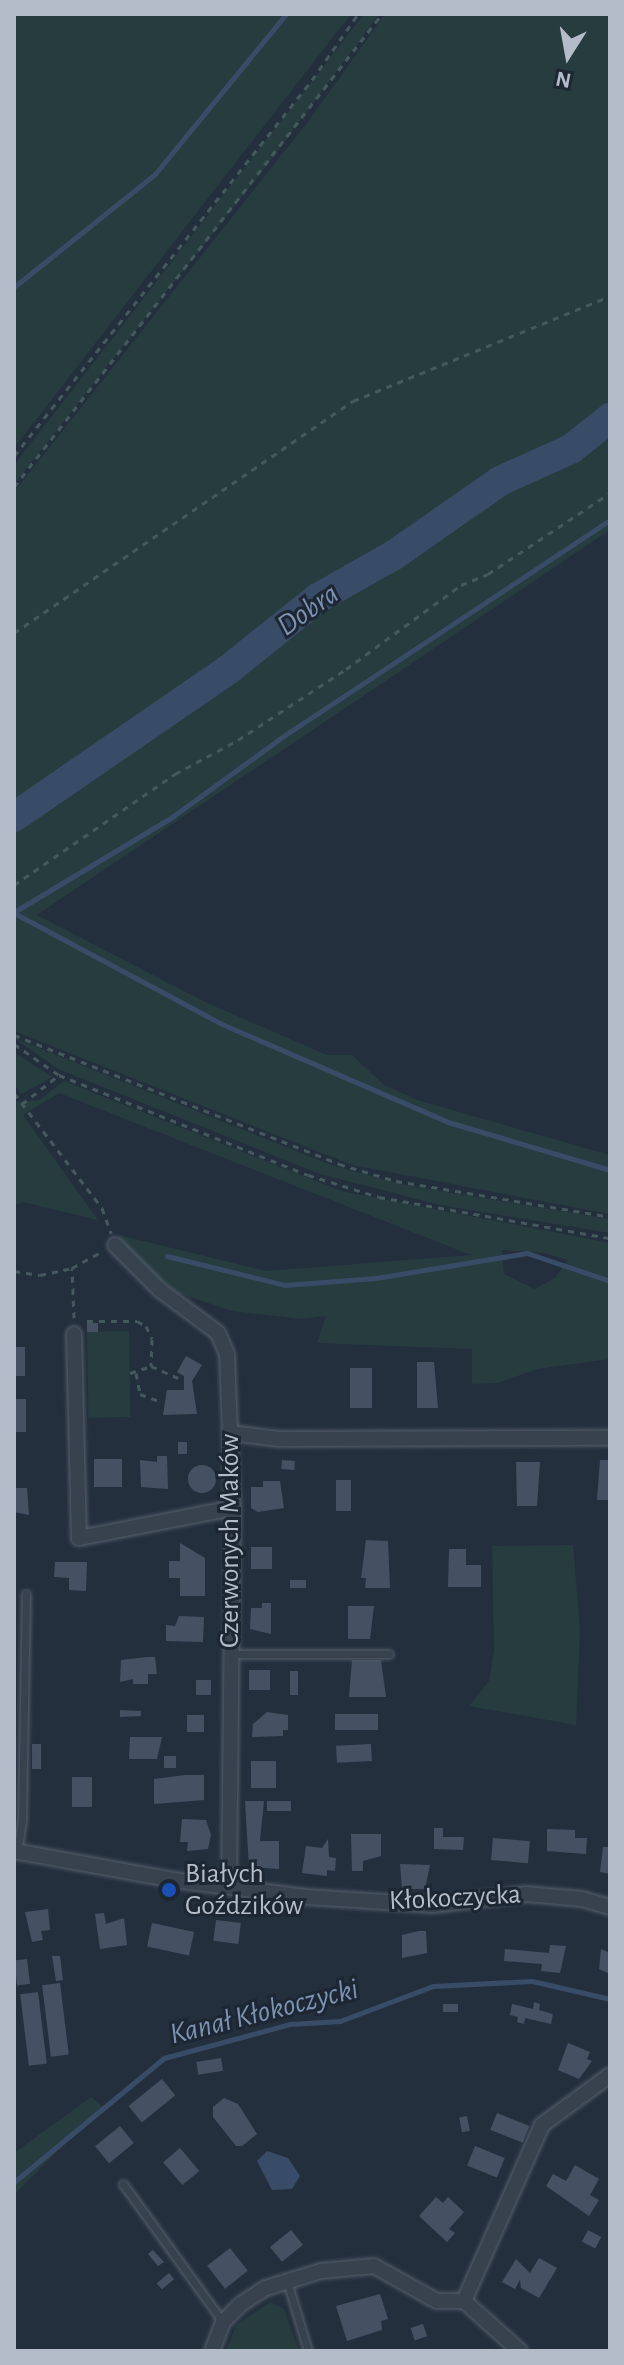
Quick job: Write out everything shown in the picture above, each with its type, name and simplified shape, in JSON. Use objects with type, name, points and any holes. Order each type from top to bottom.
[{"type":"street","name":"Czerwonych Maków","points":[[115,1245],[225,1345],[233,1508],[229,1887]]},
{"type":"street","points":[[74,1334],[79,1538],[233,1508]]},
{"type":"street","points":[[231,1433],[279,1439],[610,1438]]},
{"type":"street","name":"Kłokoczycka","points":[[16,1852],[229,1887],[395,1905],[558,1895],[610,1907]]},
{"type":"street","points":[[464,2301],[542,2125],[610,2075]]},
{"type":"street","points":[[212,2351],[223,2322],[241,2304],[287,2281],[374,2266],[437,2301],[464,2301],[520,2351]]},
{"type":"lane","points":[[16,1852],[22,1819],[26,1594]]},
{"type":"lane","points":[[230,1654],[389,1654]]},
{"type":"lane","points":[[123,2184],[223,2322]]},
{"type":"lane","points":[[287,2281],[308,2351]]},
{"type":"path","points":[[14,456],[312,80],[358,14]]},
{"type":"path","points":[[14,487],[382,14]]},
{"type":"path","points":[[14,633],[353,401],[610,296]]},
{"type":"path","points":[[14,885],[175,774],[238,740],[346,669],[461,585],[488,574],[610,493]]},
{"type":"path","points":[[14,1035],[339,1164],[396,1181],[610,1217]]},
{"type":"path","points":[[14,1044],[59,1075],[353,1189],[610,1238]]},
{"type":"path","points":[[22,1104],[59,1075]]},
{"type":"path","points":[[14,1093],[102,1208],[115,1245],[72,1268],[40,1275],[14,1271]]},
{"type":"path","points":[[72,1268],[74,1334]]},
{"type":"path","points":[[87,1321],[137,1321],[146,1326],[152,1339],[151,1366]]},
{"type":"path","points":[[130,1373],[151,1366],[178,1378]]},
{"type":"path","points":[[136,1373],[140,1394],[162,1402]]},
{"type":"green space","points":[[14,14],[351,14],[14,448]]},
{"type":"green space","points":[[364,14],[379,14],[271,160],[14,484],[14,465]]},
{"type":"green space","points":[[385,14],[610,14],[610,414],[547,460],[481,490],[392,555],[299,608],[230,666],[14,813],[14,492],[310,119]]},
{"type":"green space","points":[[610,421],[610,530],[37,915],[205,1002],[327,1055],[352,1055],[384,1085],[417,1100],[610,1155],[610,1214],[352,1165],[14,1031],[14,823],[206,691],[318,605],[487,496],[567,456]]},
{"type":"green space","points":[[14,1038],[331,1165],[404,1185],[608,1219],[610,1233],[440,1205],[320,1174],[58,1069]]},
{"type":"green space","points":[[14,1052],[53,1077],[21,1094],[14,1084]]},
{"type":"green space","points":[[64,1081],[341,1191],[610,1243],[610,1359],[537,1369],[498,1383],[472,1384],[472,1349],[317,1343],[326,1316],[301,1319],[232,1311],[178,1293],[134,1259],[118,1235],[266,1271],[471,1255],[59,1093],[23,1115],[98,1220],[23,1202],[14,1206],[14,1102],[39,1100]],"holes":[[[502,1250],[543,1253],[568,1260],[555,1278],[535,1289],[504,1274]]]},
{"type":"green space","points":[[129,1331],[131,1417],[89,1418],[87,1332]]},
{"type":"green space","points":[[573,1545],[580,1630],[576,1725],[469,1706],[489,1681],[494,1650],[492,1546]]},
{"type":"green space","points":[[91,2097],[102,2106],[14,2195],[14,2153]]},
{"type":"green space","points":[[270,2302],[284,2309],[299,2351],[226,2351],[236,2325]]},
{"type":"water","points":[[267,2151],[288,2158],[300,2176],[292,2189],[272,2190],[257,2161]]},
{"type":"building","points":[[87,1323],[98,1323],[98,1332],[87,1332]]},
{"type":"building","points":[[14,1347],[25,1347],[25,1376],[14,1376]]},
{"type":"building","points":[[186,1356],[202,1365],[192,1381],[197,1414],[163,1415],[167,1390],[184,1390],[184,1376],[177,1372]]},
{"type":"building","points":[[417,1362],[434,1362],[438,1408],[417,1408]]},
{"type":"building","points":[[350,1368],[372,1368],[372,1408],[350,1408]]},
{"type":"building","points":[[14,1399],[26,1399],[26,1432],[14,1432]]},
{"type":"building","points":[[178,1442],[187,1442],[187,1454],[178,1454]]},
{"type":"building","points":[[157,1456],[167,1456],[168,1489],[141,1487],[140,1460],[157,1462]]},
{"type":"building","points":[[94,1459],[122,1459],[122,1487],[94,1487]]},
{"type":"building","points":[[282,1460],[295,1461],[294,1470],[281,1469]]},
{"type":"building","points":[[600,1460],[610,1460],[610,1500],[597,1500]]},
{"type":"building","points":[[516,1462],[540,1462],[537,1506],[517,1506]]},
{"type":"building","points":[[202,1465],[212,1469],[216,1479],[212,1489],[202,1493],[192,1489],[188,1479],[192,1469]]},
{"type":"building","points":[[336,1480],[351,1480],[351,1511],[336,1511]]},
{"type":"building","points":[[263,1481],[280,1481],[284,1508],[258,1512],[251,1508],[251,1487],[263,1487]]},
{"type":"building","points":[[14,1488],[27,1488],[29,1515],[14,1512]]},
{"type":"building","points":[[366,1540],[388,1541],[390,1588],[365,1588],[366,1578],[361,1578]]},
{"type":"building","points":[[180,1543],[205,1558],[205,1596],[180,1596],[180,1578],[169,1578],[169,1561],[180,1561]]},
{"type":"building","points":[[251,1547],[272,1547],[272,1569],[251,1569]]},
{"type":"building","points":[[449,1549],[466,1549],[466,1565],[481,1565],[481,1587],[448,1587]]},
{"type":"building","points":[[55,1562],[87,1562],[86,1591],[69,1590],[69,1578],[54,1577]]},
{"type":"building","points":[[290,1580],[306,1580],[306,1588],[290,1588]]},
{"type":"building","points":[[262,1603],[271,1603],[271,1634],[250,1629],[251,1608],[262,1608]]},
{"type":"building","points":[[348,1606],[374,1606],[370,1639],[348,1639]]},
{"type":"building","points":[[179,1616],[204,1617],[203,1642],[166,1641],[166,1625],[175,1626]]},
{"type":"building","points":[[155,1657],[157,1674],[148,1674],[148,1684],[133,1684],[133,1679],[120,1682],[121,1660]]},
{"type":"building","points":[[352,1660],[381,1660],[386,1697],[349,1697]]},
{"type":"building","points":[[249,1670],[270,1670],[270,1690],[249,1690]]},
{"type":"building","points":[[290,1671],[298,1671],[298,1695],[290,1695]]},
{"type":"building","points":[[196,1680],[211,1680],[211,1695],[196,1695]]},
{"type":"building","points":[[120,1710],[141,1711],[141,1716],[120,1717]]},
{"type":"building","points":[[267,1712],[288,1715],[288,1730],[283,1730],[283,1736],[252,1737],[253,1724]]},
{"type":"building","points":[[335,1714],[378,1714],[378,1730],[335,1730]]},
{"type":"building","points":[[187,1715],[204,1715],[204,1732],[187,1732]]},
{"type":"building","points":[[130,1737],[162,1737],[157,1759],[129,1759]]},
{"type":"building","points":[[32,1744],[41,1744],[41,1769],[32,1769]]},
{"type":"building","points":[[371,1744],[372,1761],[337,1763],[336,1746]]},
{"type":"building","points":[[164,1756],[176,1756],[176,1768],[164,1768]]},
{"type":"building","points":[[251,1761],[276,1761],[276,1788],[251,1788]]},
{"type":"building","points":[[204,1775],[204,1800],[154,1804],[154,1779]]},
{"type":"building","points":[[72,1777],[92,1777],[92,1807],[72,1807]]},
{"type":"building","points":[[245,1801],[264,1801],[260,1841],[279,1841],[279,1869],[249,1867]]},
{"type":"building","points":[[267,1801],[291,1801],[291,1811],[267,1811]]},
{"type":"building","points":[[182,1819],[206,1820],[211,1835],[208,1849],[187,1851],[188,1842],[180,1842]]},
{"type":"building","points":[[434,1828],[443,1828],[443,1837],[464,1837],[463,1850],[434,1849]]},
{"type":"building","points":[[547,1829],[575,1830],[575,1838],[587,1838],[586,1854],[547,1851]]},
{"type":"building","points":[[351,1834],[381,1834],[381,1856],[363,1861],[363,1871],[352,1871]]},
{"type":"building","points":[[493,1838],[530,1841],[528,1863],[491,1860]]},
{"type":"building","points":[[328,1839],[329,1857],[336,1858],[335,1871],[327,1870],[327,1876],[302,1873],[306,1846],[322,1848]]},
{"type":"building","points":[[603,1847],[610,1847],[610,1874],[600,1872]]},
{"type":"building","points":[[400,1864],[430,1865],[425,1889],[402,1889]]},
{"type":"building","points":[[48,1909],[50,1930],[41,1931],[43,1940],[32,1942],[25,1912]]},
{"type":"building","points":[[104,1913],[106,1924],[124,1918],[127,1945],[100,1949],[95,1914]]},
{"type":"building","points":[[216,1920],[241,1923],[238,1944],[213,1941]]},
{"type":"building","points":[[152,1923],[194,1932],[189,1955],[147,1946]]},
{"type":"building","points":[[426,1931],[427,1953],[402,1958],[402,1935]]},
{"type":"building","points":[[550,1945],[566,1946],[560,1973],[541,1971],[542,1964],[504,1961],[505,1949],[549,1953]]},
{"type":"building","points":[[601,1949],[610,1953],[610,1974],[599,1969]]},
{"type":"building","points":[[52,1956],[60,1956],[63,1980],[56,1981]]},
{"type":"building","points":[[27,1959],[30,1984],[17,1985],[14,1961]]},
{"type":"building","points":[[60,1983],[69,2054],[51,2057],[42,1985]]},
{"type":"building","points":[[38,1992],[47,2063],[29,2066],[20,1994]]},
{"type":"building","points":[[534,2002],[540,2004],[539,2010],[553,2014],[551,2024],[525,2018],[524,2024],[517,2022],[518,2017],[510,2015],[512,2004],[533,2009]]},
{"type":"building","points":[[443,2004],[458,2004],[458,2012],[443,2012]]},
{"type":"building","points":[[568,2043],[590,2052],[587,2059],[592,2061],[579,2079],[558,2070]]},
{"type":"building","points":[[221,2058],[223,2071],[198,2075],[196,2062]]},
{"type":"building","points":[[162,2079],[175,2095],[142,2122],[129,2106]]},
{"type":"building","points":[[224,2098],[238,2104],[257,2134],[242,2146],[236,2146],[213,2117],[213,2107]]},
{"type":"building","points":[[497,2113],[529,2126],[523,2143],[490,2130]]},
{"type":"building","points":[[467,2116],[470,2131],[462,2132],[459,2118]]},
{"type":"building","points":[[120,2126],[134,2143],[109,2163],[95,2146]]},
{"type":"building","points":[[475,2146],[505,2158],[497,2177],[467,2165]]},
{"type":"building","points":[[180,2148],[199,2171],[182,2185],[163,2162]]},
{"type":"building","points":[[575,2165],[599,2179],[590,2195],[599,2200],[589,2216],[546,2186],[553,2174],[566,2181]]},
{"type":"building","points":[[436,2197],[443,2203],[448,2197],[464,2212],[449,2229],[455,2233],[447,2242],[419,2216]]},
{"type":"building","points":[[291,2230],[303,2245],[282,2262],[270,2247]]},
{"type":"building","points":[[588,2230],[601,2237],[595,2249],[582,2241]]},
{"type":"building","points":[[230,2248],[248,2271],[225,2289],[207,2266]]},
{"type":"building","points":[[153,2250],[164,2262],[158,2266],[148,2254]]},
{"type":"building","points":[[539,2258],[557,2268],[539,2298],[521,2288],[520,2280],[515,2289],[502,2282],[516,2259],[530,2273]]},
{"type":"building","points":[[169,2273],[174,2279],[162,2289],[157,2283]]},
{"type":"building","points":[[380,2294],[388,2319],[381,2321],[382,2330],[347,2341],[336,2306]]},
{"type":"building","points":[[423,2324],[427,2336],[415,2340],[411,2328]]},
{"type":"waterway","points":[[14,287],[155,174],[286,14]]},
{"type":"waterway","name":"Dobra","points":[[14,817],[229,669],[318,598],[394,555],[500,481],[571,449],[610,418]]},
{"type":"waterway","points":[[14,912],[172,817],[285,735],[610,520]]},
{"type":"waterway","points":[[14,913],[224,1025],[448,1122],[610,1170]]},
{"type":"waterway","points":[[167,1256],[285,1285],[376,1278],[527,1253],[610,1281]]},
{"type":"waterway","name":"Kanał Kłokoczycki","points":[[14,2182],[164,2058],[290,2024],[340,2021],[433,1986],[532,1981],[610,1999]]},
{"type":"place","name":"Białych Goździków","points":[[169,1890]]}]
